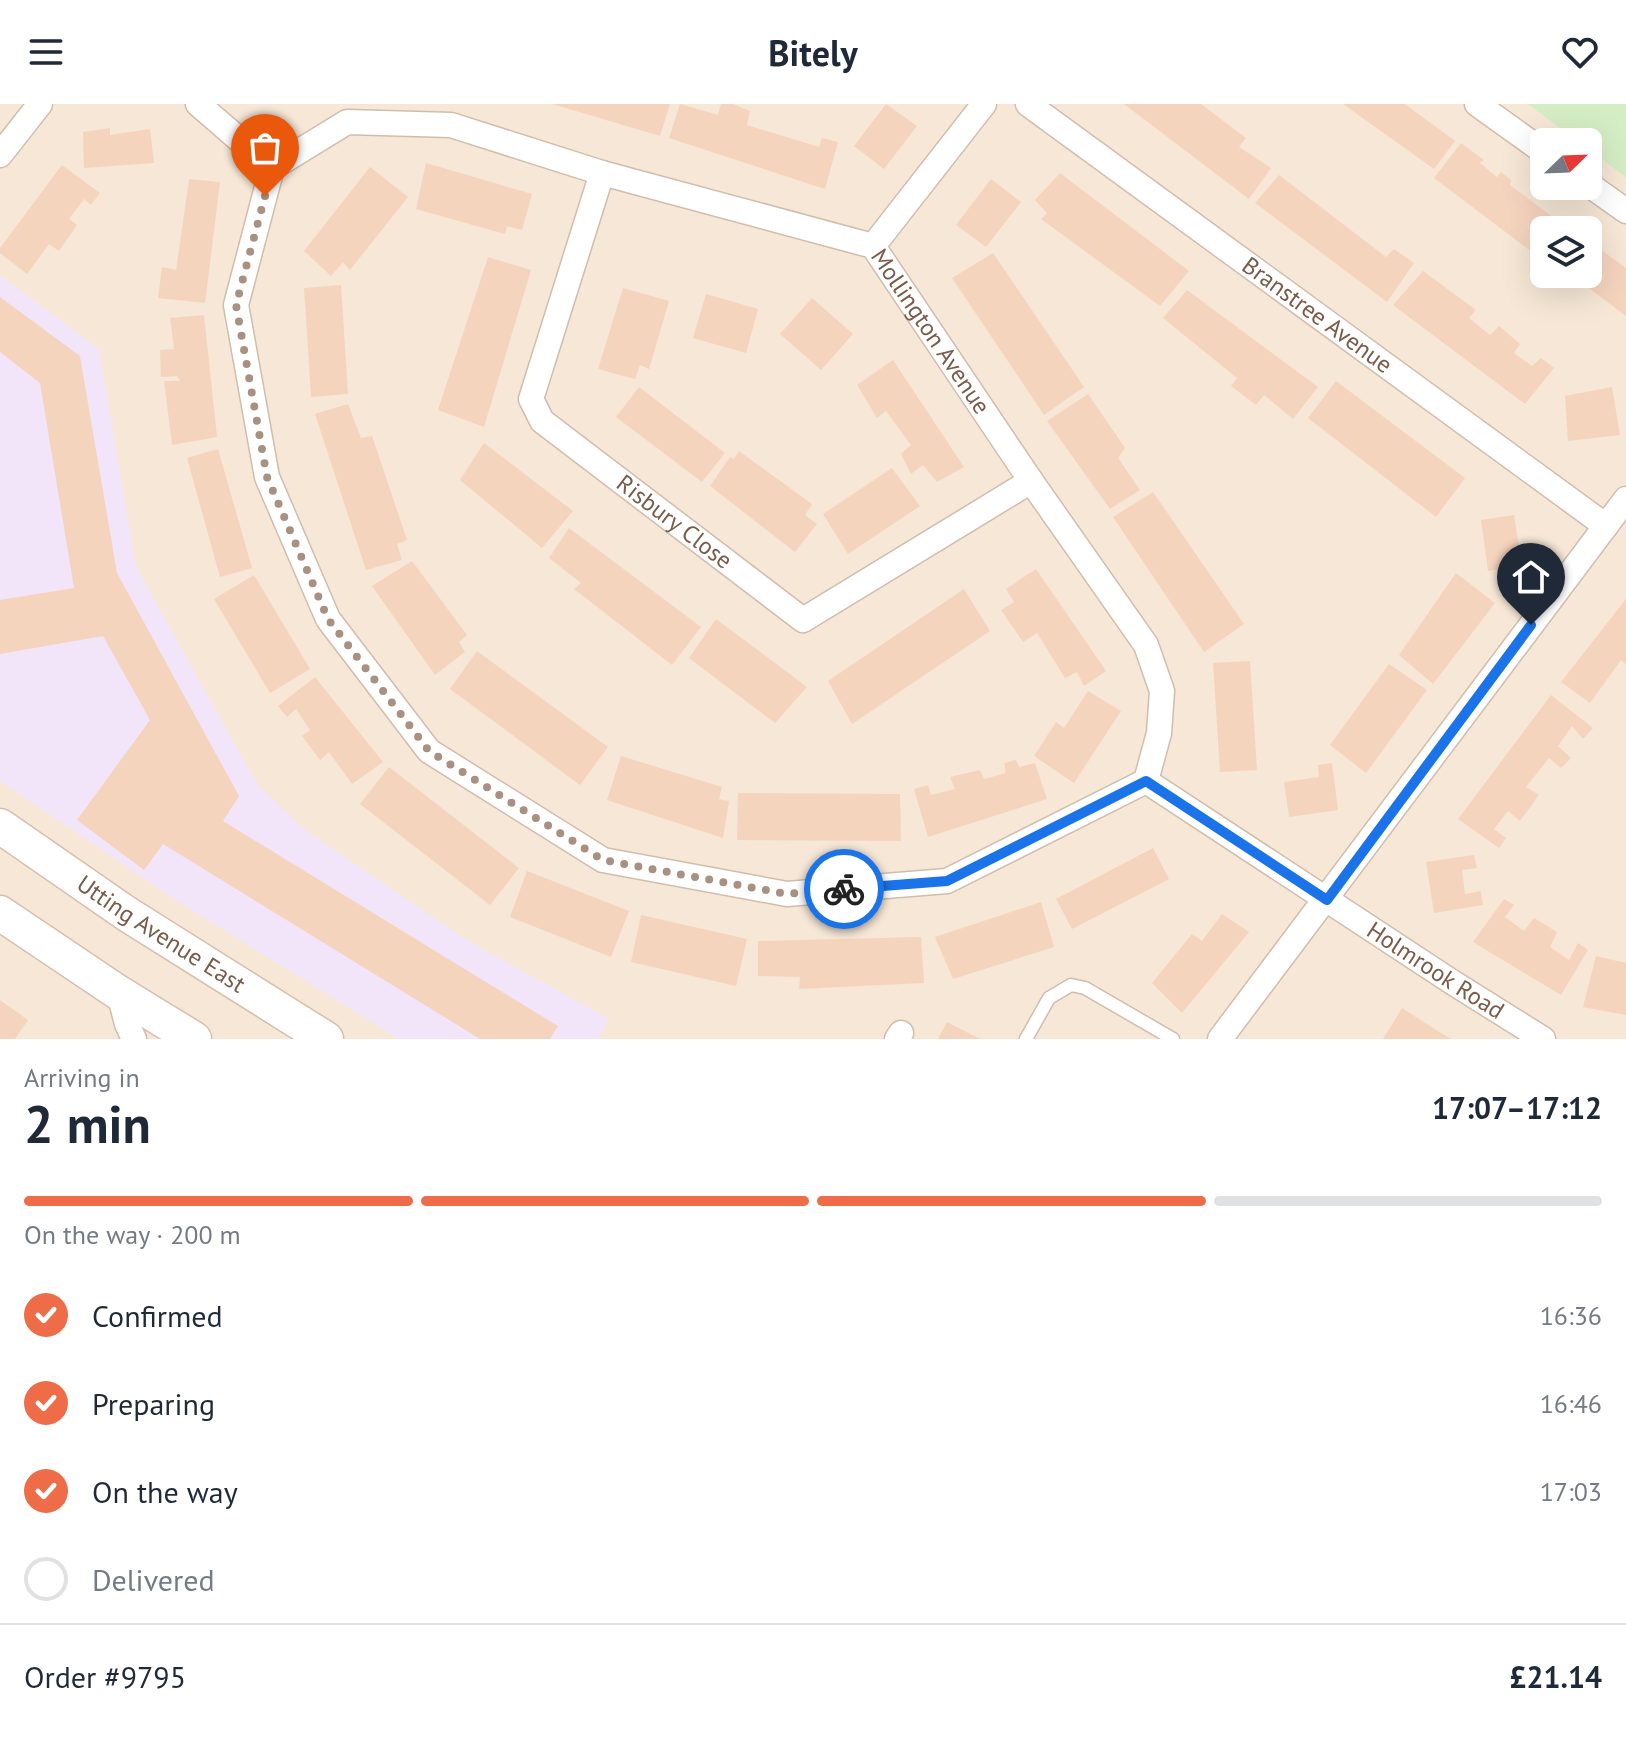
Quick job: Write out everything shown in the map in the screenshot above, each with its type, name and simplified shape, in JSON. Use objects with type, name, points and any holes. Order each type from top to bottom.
[{"type":"street","points":[[0,155],[40,104]]},
{"type":"street","points":[[198,104],[272,168],[236,305],[267,477],[328,619],[429,751],[603,860],[787,894],[947,881],[1146,781],[1327,900]]},
{"type":"street","points":[[873,246],[984,104]]},
{"type":"street","name":"Branstree Avenue","points":[[1028,104],[1606,526]]},
{"type":"street","points":[[1477,104],[1530,142]]},
{"type":"street","name":"Mollington Avenue","points":[[272,168],[347,122],[451,125],[602,173],[873,246],[1146,645],[1162,691],[1159,733],[1146,781]]},
{"type":"street","name":"Risbury Close","points":[[602,173],[531,399],[542,421],[803,620],[1031,481]]},
{"type":"street","points":[[1602,194],[1626,211]]},
{"type":"street","points":[[1220,1039],[1626,499]]},
{"type":"street","name":"Utting Avenue East","points":[[0,826],[127,914],[326,1039]]},
{"type":"street","name":"Holmrook Road","points":[[1327,900],[1543,1039]]},
{"type":"street","points":[[0,913],[194,1039]]},
{"type":"street","points":[[119,993],[134,1039]]},
{"type":"lane","points":[[1026,1039],[1049,998],[1071,985],[1085,988],[1173,1039]]},
{"type":"shaded area","points":[[0,104],[1626,104],[1626,1039],[0,1039]]},
{"type":"shaded area","points":[[0,275],[99,349],[136,567],[257,784],[305,830],[465,939],[609,1019],[598,1039],[399,1039],[171,897],[0,781]]},
{"type":"green space","points":[[1528,104],[1626,104],[1626,177],[1602,159],[1602,128],[1560,128]]},
{"type":"building","points":[[552,104],[670,104],[660,136]]},
{"type":"building","points":[[680,104],[718,115],[721,104],[733,104],[750,111],[747,125],[819,147],[822,138],[838,142],[825,189],[669,138]]},
{"type":"building","points":[[886,104],[917,126],[884,169],[854,146]]},
{"type":"building","points":[[1124,104],[1201,104],[1246,138],[1239,147],[1271,168],[1249,199]]},
{"type":"building","points":[[1343,104],[1405,104],[1455,141],[1434,169]]},
{"type":"building","points":[[110,128],[110,135],[150,129],[154,163],[84,168],[83,132]]},
{"type":"building","points":[[1461,143],[1484,160],[1480,163],[1497,177],[1501,172],[1511,180],[1510,185],[1551,216],[1530,216],[1530,250],[1434,178]]},
{"type":"building","points":[[426,163],[532,194],[522,230],[507,226],[505,234],[416,209]]},
{"type":"building","points":[[62,165],[100,193],[91,205],[84,199],[69,219],[77,225],[59,251],[49,244],[27,274],[0,253],[0,248]]},
{"type":"building","points":[[370,167],[408,197],[350,270],[343,262],[331,276],[304,251]]},
{"type":"building","points":[[1060,173],[1189,271],[1160,306],[1041,219],[1047,213],[1035,200]]},
{"type":"building","points":[[1279,175],[1386,257],[1394,249],[1414,263],[1387,302],[1255,203]]},
{"type":"building","points":[[189,179],[220,182],[205,303],[158,298],[162,267],[176,270]]},
{"type":"building","points":[[991,179],[1021,202],[986,247],[956,225]]},
{"type":"building","points":[[1602,251],[1626,268],[1626,316],[1589,288],[1602,288]]},
{"type":"building","points":[[993,253],[1084,387],[1044,415],[952,278]]},
{"type":"building","points":[[488,257],[531,270],[484,427],[438,410]]},
{"type":"building","points":[[1423,271],[1476,310],[1469,318],[1490,335],[1499,326],[1520,344],[1514,353],[1532,366],[1541,358],[1554,368],[1525,404],[1393,305]]},
{"type":"building","points":[[341,285],[348,394],[311,397],[304,288]]},
{"type":"building","points":[[623,288],[669,301],[649,369],[640,365],[635,379],[598,369]]},
{"type":"building","points":[[1187,290],[1318,387],[1293,419],[1264,395],[1256,405],[1231,386],[1237,378],[1163,318]]},
{"type":"building","points":[[706,294],[758,309],[746,353],[693,338]]},
{"type":"building","points":[[0,297],[80,356],[117,573],[239,796],[223,821],[558,1026],[550,1039],[480,1039],[163,844],[144,870],[77,820],[150,720],[103,636],[0,654],[0,600],[74,588],[40,383],[0,352]]},
{"type":"building","points":[[812,298],[853,334],[821,370],[780,334]]},
{"type":"building","points":[[204,315],[217,437],[172,445],[164,381],[180,381],[177,376],[161,377],[160,350],[174,349],[170,318]]},
{"type":"building","points":[[893,360],[964,467],[937,482],[923,465],[911,474],[901,454],[911,445],[886,411],[877,418],[857,385]]},
{"type":"building","points":[[1336,381],[1465,478],[1436,517],[1308,418]]},
{"type":"building","points":[[639,387],[725,453],[702,482],[616,417]]},
{"type":"building","points":[[1612,387],[1620,435],[1568,441],[1565,396]]},
{"type":"building","points":[[1088,394],[1125,448],[1118,458],[1140,490],[1110,509],[1047,421]]},
{"type":"building","points":[[348,404],[361,438],[372,436],[407,540],[397,544],[402,560],[366,570],[315,414]]},
{"type":"building","points":[[484,443],[573,511],[542,548],[460,480]]},
{"type":"building","points":[[218,449],[252,568],[220,577],[187,458]]},
{"type":"building","points":[[739,451],[812,504],[805,515],[817,524],[795,552],[710,486],[730,457],[734,459]]},
{"type":"building","points":[[892,468],[920,506],[848,554],[823,514]]},
{"type":"building","points":[[1153,492],[1244,624],[1204,652],[1113,517]]},
{"type":"building","points":[[1514,515],[1522,565],[1488,571],[1481,520]]},
{"type":"building","points":[[569,528],[701,627],[672,665],[574,589],[581,583],[549,558]]},
{"type":"building","points":[[412,561],[467,635],[459,642],[465,652],[435,675],[372,586]]},
{"type":"building","points":[[1036,569],[1106,671],[1084,686],[1077,672],[1065,678],[1037,633],[1023,642],[1001,610],[1014,602],[1006,589]]},
{"type":"building","points":[[1456,573],[1495,603],[1433,684],[1399,655]]},
{"type":"building","points":[[254,575],[310,669],[270,693],[214,599]]},
{"type":"building","points":[[964,589],[990,631],[852,724],[828,681]]},
{"type":"building","points":[[1626,599],[1626,664],[1621,660],[1590,703],[1561,682]]},
{"type":"building","points":[[716,619],[807,687],[775,723],[689,658]]},
{"type":"building","points":[[477,651],[608,747],[580,785],[450,689]]},
{"type":"building","points":[[1250,661],[1257,770],[1220,772],[1213,663]]},
{"type":"building","points":[[1389,664],[1427,690],[1366,773],[1330,745]]},
{"type":"building","points":[[315,677],[383,762],[352,784],[329,752],[320,760],[302,736],[310,730],[296,709],[287,717],[278,706]]},
{"type":"building","points":[[1088,691],[1121,711],[1074,783],[1034,756],[1056,722],[1064,728]]},
{"type":"building","points":[[1551,695],[1593,728],[1583,739],[1572,726],[1558,746],[1571,758],[1561,768],[1549,758],[1526,787],[1539,795],[1520,821],[1508,811],[1494,829],[1506,838],[1499,848],[1458,819]]},
{"type":"building","points":[[621,756],[722,787],[719,799],[729,801],[723,838],[607,800]]},
{"type":"building","points":[[1016,760],[1019,767],[1035,763],[1047,799],[928,837],[914,789],[928,785],[931,795],[955,789],[950,777],[980,770],[984,779],[1006,773],[1004,763]]},
{"type":"building","points":[[1332,763],[1338,810],[1289,817],[1284,782],[1319,777],[1318,765]]},
{"type":"building","points":[[389,767],[519,868],[490,905],[360,804]]},
{"type":"building","points":[[738,793],[900,794],[901,841],[737,840]]},
{"type":"building","points":[[1153,848],[1169,879],[1072,929],[1056,899]]},
{"type":"building","points":[[1474,855],[1477,868],[1462,870],[1465,894],[1481,891],[1483,905],[1434,913],[1426,862]]},
{"type":"building","points":[[527,871],[629,911],[611,957],[510,917]]},
{"type":"building","points":[[1504,899],[1514,905],[1505,917],[1524,931],[1534,918],[1557,932],[1550,947],[1569,960],[1578,943],[1588,950],[1561,995],[1473,942]]},
{"type":"building","points":[[1041,902],[1054,947],[953,979],[935,937]]},
{"type":"building","points":[[1222,914],[1249,932],[1182,1013],[1152,983],[1192,934],[1202,941]]},
{"type":"building","points":[[641,915],[747,939],[736,986],[631,962]]},
{"type":"building","points":[[921,937],[924,983],[799,989],[800,977],[758,976],[758,941]]},
{"type":"building","points":[[1596,956],[1626,963],[1626,1015],[1583,1007]]},
{"type":"building","points":[[0,1000],[28,1020],[15,1039],[0,1039]]},
{"type":"building","points":[[1402,1008],[1422,1021],[1451,1039],[1383,1039]]},
{"type":"building","points":[[947,1022],[980,1039],[938,1039]]},
{"type":"way so far","points":[[265,196],[236,305],[267,477],[328,619],[429,751],[603,860],[787,894],[844,889]]},
{"type":"route","points":[[844,889],[947,881],[1146,781],[1327,900],[1531,625]]}]
